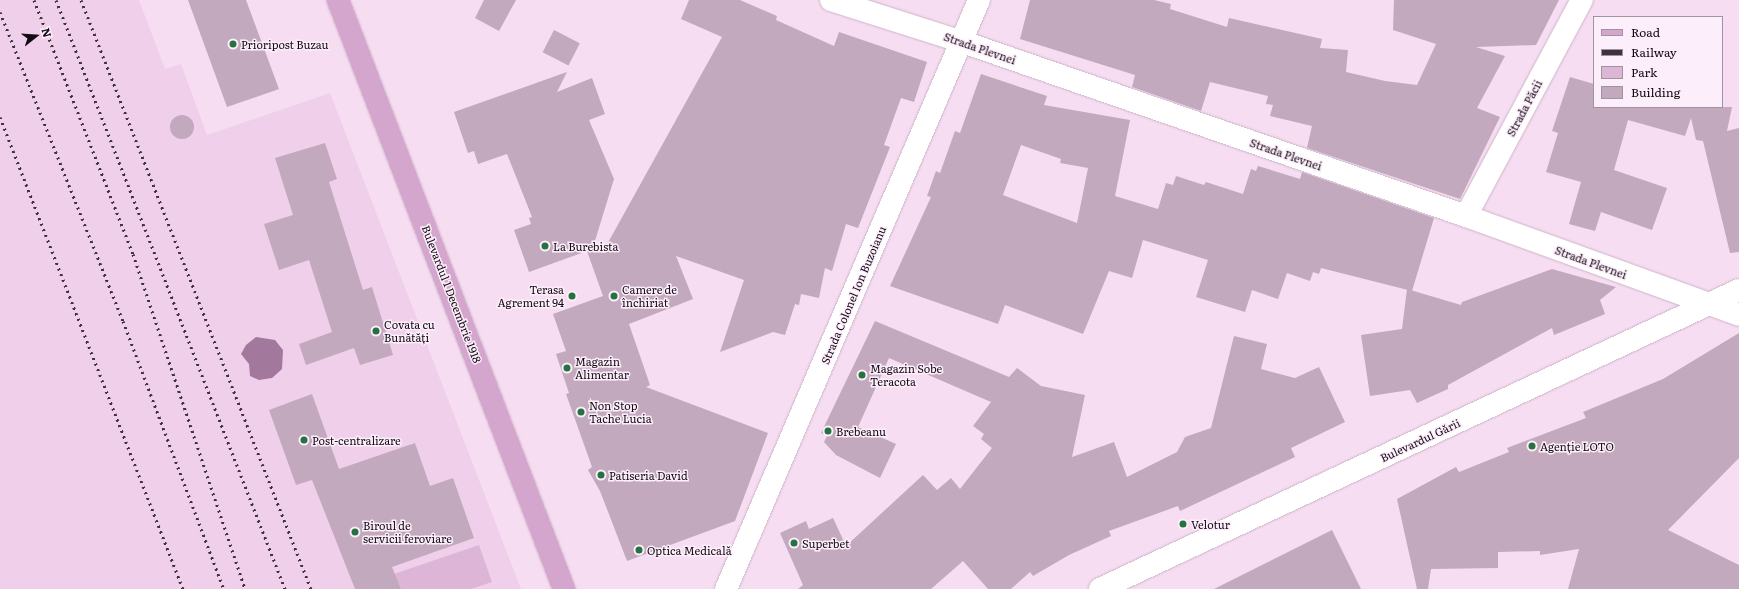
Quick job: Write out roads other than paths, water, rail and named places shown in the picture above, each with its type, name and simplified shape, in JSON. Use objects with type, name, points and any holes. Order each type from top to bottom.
[{"type":"main road","name":"Bulevardul 1 Decembrie 1918","points":[[338,0],[564,589]]},
{"type":"street","name":"Strada Plevnei","points":[[831,0],[963,42],[1466,216],[1739,315]]},
{"type":"street","name":"Strada Colonel Ion Buzoianu","points":[[726,589],[980,0]]},
{"type":"street","name":"Strada Păcii","points":[[1466,216],[1582,0]]},
{"type":"street","name":"Bulevardul Gării","points":[[1100,589],[1739,290]]},
{"type":"railway","points":[[34,0],[133,254],[245,589]]},
{"type":"railway","points":[[56,0],[285,589]]},
{"type":"railway","points":[[81,0],[311,589]]},
{"type":"railway","points":[[0,12],[123,321],[224,589]]},
{"type":"railway","points":[[0,117],[183,589]]},
{"type":"place","name":"Prioripost Buzau","points":[[233,44]]},
{"type":"place","name":"La Burebista","points":[[545,246]]},
{"type":"place","name":"Terasa Agrement 94","points":[[572,296]]},
{"type":"place","name":"Camere de închiriat","points":[[614,296]]},
{"type":"place","name":"Covata cu Bunătăți","points":[[376,331]]},
{"type":"place","name":"Magazin Alimentar","points":[[567,368]]},
{"type":"place","name":"Magazin Sobe Teracota","points":[[862,375]]},
{"type":"place","name":"Non Stop Tache Lucia","points":[[581,412]]},
{"type":"place","name":"Brebeanu","points":[[828,431]]},
{"type":"place","name":"Post-centralizare","points":[[304,440]]},
{"type":"place","name":"Agenție LOTO","points":[[1532,446]]},
{"type":"place","name":"Patiseria David","points":[[601,475]]},
{"type":"place","name":"Velotur","points":[[1183,524]]},
{"type":"place","name":"Biroul de servicii feroviare","points":[[355,532]]},
{"type":"place","name":"Superbet","points":[[794,543]]},
{"type":"place","name":"Optica Medicală","points":[[639,550]]}]
